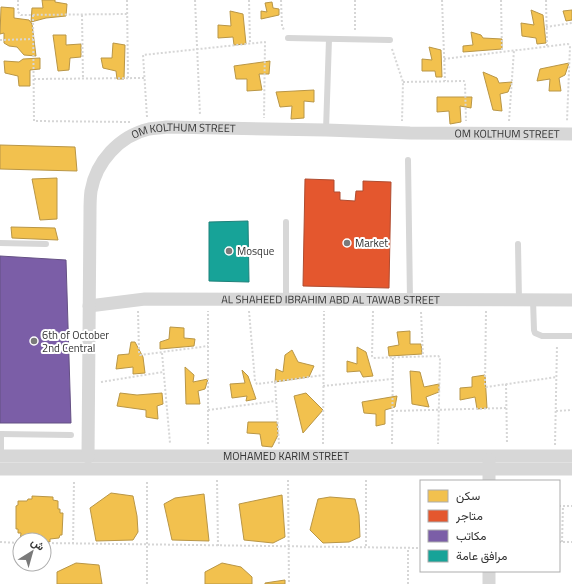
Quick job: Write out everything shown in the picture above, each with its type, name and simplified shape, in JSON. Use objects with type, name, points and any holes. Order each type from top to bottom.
[{"type":"street","name":"OM KOLTHUM STREET","points":[[88,457],[91,191],[98,170],[110,151],[127,138],[148,130],[167,127],[402,133],[569,134]]},
{"type":"street","name":"AL SHAHEED IBRAHIM ABD AL TAWAB STREET","points":[[89,306],[138,300],[208,299],[572,300]]},
{"type":"street","name":"MOHAMED KARIM STREET","points":[[0,456],[438,456],[489,469],[508,456],[572,456]]},
{"type":"street","name":"MOHAMED KARIM STREET","points":[[0,469],[572,469]]},
{"type":"street","points":[[489,572],[489,584]]},
{"type":"lane","points":[[288,38],[390,40]]},
{"type":"lane","points":[[326,130],[329,39]]},
{"type":"lane","points":[[408,160],[415,300]]},
{"type":"lane","points":[[286,222],[286,299]]},
{"type":"lane","points":[[0,243],[46,244]]},
{"type":"lane","points":[[518,244],[519,300]]},
{"type":"lane","points":[[533,300],[535,333],[539,335],[572,336]]},
{"type":"lane","points":[[0,456],[1,434],[71,435]]},
{"type":"path","points":[[18,0],[18,12],[20,14],[127,14]]},
{"type":"path","points":[[127,0],[128,78]]},
{"type":"path","points":[[195,0],[200,128]]},
{"type":"path","points":[[249,0],[250,43]]},
{"type":"path","points":[[281,0],[282,26],[288,38]]},
{"type":"path","points":[[355,0],[355,39]]},
{"type":"path","points":[[442,0],[445,81]]},
{"type":"path","points":[[501,0],[502,52]]},
{"type":"path","points":[[546,0],[546,46]]},
{"type":"path","points":[[33,14],[34,121],[132,122]]},
{"type":"path","points":[[82,15],[83,79]]},
{"type":"path","points":[[546,27],[572,23]]},
{"type":"path","points":[[0,40],[33,39]]},
{"type":"path","points":[[390,40],[403,82],[402,133]]},
{"type":"path","points":[[148,130],[143,55],[264,42],[266,43],[263,129]]},
{"type":"path","points":[[444,59],[567,43],[570,46],[569,134]]},
{"type":"path","points":[[508,134],[514,50]]},
{"type":"path","points":[[34,79],[144,78]]},
{"type":"path","points":[[403,82],[462,80],[465,82],[466,134]]},
{"type":"path","points":[[208,299],[208,456]]},
{"type":"path","points":[[248,299],[256,382],[258,384],[324,375]]},
{"type":"path","points":[[138,300],[139,354],[162,353],[208,346]]},
{"type":"path","points":[[322,456],[324,300]]},
{"type":"path","points":[[374,300],[372,357],[438,356],[440,359],[438,456]]},
{"type":"path","points":[[415,300],[423,357]]},
{"type":"path","points":[[486,300],[486,386],[488,387],[557,377]]},
{"type":"path","points":[[555,456],[557,336]]},
{"type":"path","points":[[162,353],[171,456]]},
{"type":"path","points":[[392,456],[393,357]]},
{"type":"path","points":[[89,384],[163,372]]},
{"type":"path","points":[[323,386],[392,379]]},
{"type":"path","points":[[275,382],[279,456]]},
{"type":"path","points":[[506,384],[508,456]]},
{"type":"path","points":[[208,410],[276,401]]},
{"type":"path","points":[[392,411],[506,408]]},
{"type":"path","points":[[556,411],[572,410]]},
{"type":"path","points":[[73,544],[74,469]]},
{"type":"path","points":[[147,469],[147,584]]},
{"type":"path","points":[[217,469],[218,546]]},
{"type":"path","points":[[288,469],[289,584]]},
{"type":"path","points":[[366,469],[366,548]]},
{"type":"path","points":[[572,506],[563,506],[562,542],[572,542]]},
{"type":"path","points":[[0,542],[12,543]]},
{"type":"path","points":[[52,543],[420,548]]},
{"type":"path","points":[[408,548],[408,584]]},
{"type":"building: سكن","points":[[42,0],[55,0],[55,2],[67,4],[66,16],[46,18],[31,22],[32,8],[43,8]]},
{"type":"building: سكن","points":[[272,2],[273,8],[279,9],[279,15],[261,19],[261,11],[267,12],[265,3]]},
{"type":"building: سكن","points":[[1,7],[14,8],[14,18],[29,20],[32,24],[36,56],[24,55],[17,47],[9,46],[4,43],[4,33],[0,34]]},
{"type":"building: سكن","points":[[531,10],[543,15],[546,43],[537,44],[536,38],[522,36],[521,23],[534,25]]},
{"type":"building: سكن","points":[[572,10],[572,20],[566,21],[563,11]]},
{"type":"building: سكن","points":[[230,11],[243,14],[246,44],[234,45],[233,37],[218,38],[218,25],[231,26]]},
{"type":"building: سكن","points":[[471,32],[481,35],[483,38],[502,39],[502,49],[463,52],[463,46],[473,45]]},
{"type":"building: سكن","points":[[53,35],[66,35],[66,45],[81,44],[81,57],[70,58],[69,70],[58,71]]},
{"type":"building: سكن","points":[[113,43],[125,45],[124,79],[117,79],[116,71],[103,68],[101,58],[112,58]]},
{"type":"building: سكن","points":[[429,47],[441,50],[442,77],[436,77],[435,71],[422,71],[422,59],[432,60]]},
{"type":"building: سكن","points":[[40,58],[40,69],[30,70],[30,86],[19,86],[18,76],[5,73],[4,61],[19,62],[23,59]]},
{"type":"building: سكن","points":[[270,61],[269,74],[259,74],[262,90],[247,91],[247,79],[236,79],[234,66]]},
{"type":"building: سكن","points":[[569,63],[565,75],[559,78],[561,91],[549,91],[550,79],[537,81],[540,69]]},
{"type":"building: سكن","points":[[483,72],[497,78],[499,83],[512,82],[508,92],[500,94],[502,111],[493,110]]},
{"type":"building: سكن","points":[[314,90],[314,102],[304,101],[304,118],[291,119],[292,106],[280,107],[276,92]]},
{"type":"building: سكن","points":[[437,97],[472,97],[471,108],[460,106],[461,122],[450,124],[449,111],[437,112]]},
{"type":"building: سكن","points":[[0,145],[75,147],[77,171],[0,169]]},
{"type":"building: سكن","points":[[57,178],[57,219],[40,220],[32,179]]},
{"type":"building: سكن","points":[[11,227],[55,228],[58,240],[12,238]]},
{"type":"building: سكن","points":[[170,327],[184,328],[184,338],[195,339],[194,346],[160,349],[160,342],[169,339]]},
{"type":"building: سكن","points":[[410,331],[410,344],[421,344],[422,354],[389,356],[388,347],[399,345],[397,332]]},
{"type":"building: سكن","points":[[131,342],[135,342],[143,357],[145,373],[133,374],[133,367],[116,369],[118,355],[129,354]]},
{"type":"building: سكن","points":[[357,347],[366,352],[373,376],[363,377],[360,371],[347,372],[347,361],[357,364]]},
{"type":"building: سكن","points":[[292,350],[298,362],[314,366],[309,377],[275,382],[276,369],[283,372],[285,355]]},
{"type":"building: سكن","points":[[185,367],[194,375],[193,382],[208,379],[205,389],[198,391],[200,404],[186,404]]},
{"type":"building: سكن","points":[[242,370],[248,376],[256,399],[246,401],[247,396],[232,398],[230,384],[245,383]]},
{"type":"building: سكن","points":[[410,371],[420,372],[424,387],[439,384],[439,392],[426,397],[429,407],[412,404]]},
{"type":"building: سكن","points":[[485,375],[487,408],[477,409],[475,397],[460,400],[460,388],[472,387],[472,377]]},
{"type":"building: سكن","points":[[120,393],[137,395],[162,393],[163,404],[157,406],[158,419],[146,417],[146,410],[117,406]]},
{"type":"building: سكن","points":[[306,393],[323,410],[303,433],[294,396]]},
{"type":"building: سكن","points":[[397,396],[395,407],[385,410],[385,424],[376,426],[376,414],[364,413],[362,402]]},
{"type":"building: سكن","points":[[248,422],[277,422],[278,435],[272,447],[262,446],[260,434],[247,433]]},
{"type":"building: سكن","points":[[111,493],[133,496],[137,516],[138,532],[133,540],[96,541],[90,508]]},
{"type":"building: سكن","points":[[204,494],[209,541],[172,540],[164,504],[175,498]]},
{"type":"building: سكن","points":[[282,495],[285,537],[273,543],[244,540],[239,504]]},
{"type":"building: سكن","points":[[32,496],[53,497],[53,500],[58,501],[58,509],[60,509],[60,513],[63,513],[62,535],[60,535],[59,538],[52,539],[52,532],[18,532],[18,529],[16,529],[16,506],[18,505],[18,501],[27,501],[28,499],[32,499]]},
{"type":"building: سكن","points":[[330,497],[355,499],[359,515],[360,537],[349,542],[323,543],[310,530],[318,499]]},
{"type":"building: سكن","points":[[76,563],[99,565],[102,584],[57,584],[57,572]]},
{"type":"building: سكن","points":[[222,563],[241,567],[252,577],[252,584],[205,584],[205,572]]},
{"type":"building: سكن","points":[[285,580],[285,584],[265,584],[265,583]]},
{"type":"building: متاجر","name":"Market","points":[[305,179],[334,180],[334,192],[340,192],[340,200],[355,201],[356,191],[363,191],[363,181],[391,182],[389,288],[303,286]]},
{"type":"building: مكاتب","name":"6th of October 2nd Central","points":[[0,256],[66,260],[71,423],[0,423]]},
{"type":"building: مرافق عامة","name":"Mosque","points":[[248,221],[249,282],[209,281],[209,222]]},
{"type":"place","name":"Market","points":[[347,243]]},
{"type":"place","name":"Mosque","points":[[229,251]]},
{"type":"place","name":"6th of October 2nd Central","points":[[34,341]]}]
